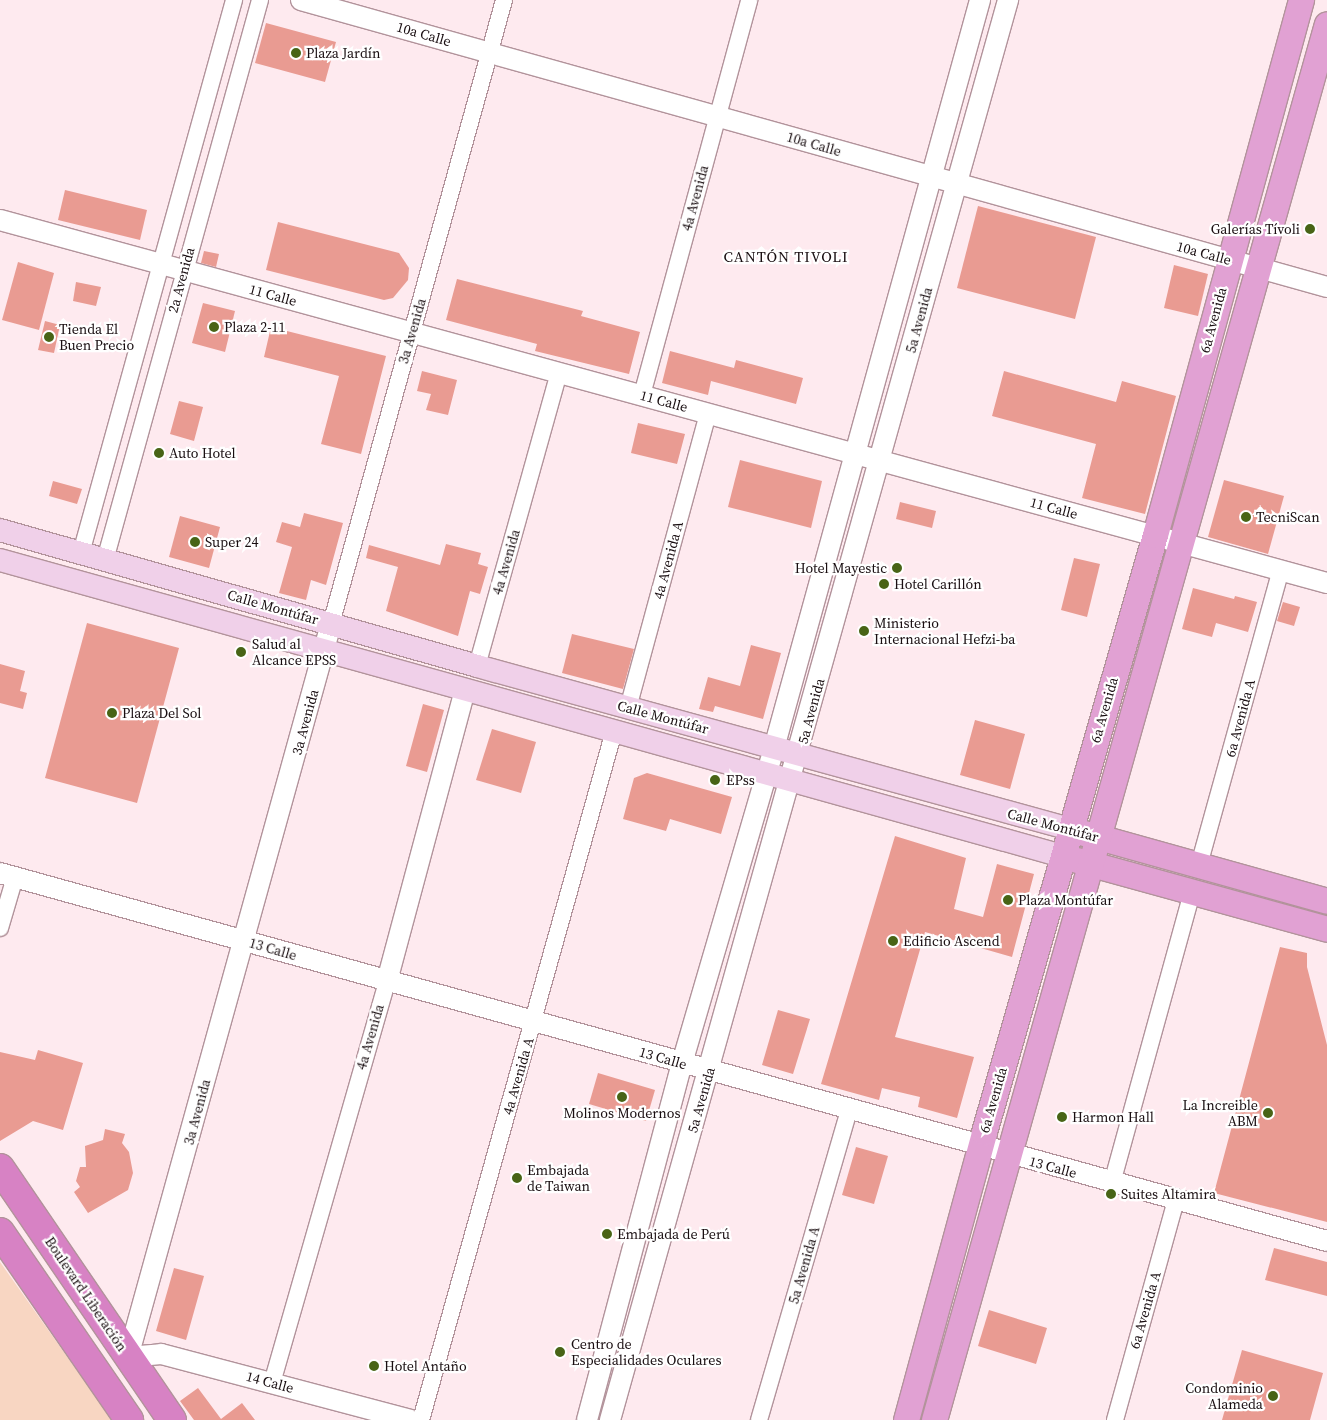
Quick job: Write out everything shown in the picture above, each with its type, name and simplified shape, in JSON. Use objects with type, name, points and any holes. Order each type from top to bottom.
[{"type":"highway","name":"Boulevard Liberación","points":[[0,1168],[172,1420]]},
{"type":"highway","points":[[0,1232],[129,1420]]},
{"type":"main road","name":"6a Avenida","points":[[906,1420],[980,1146],[1155,535],[1301,0]]},
{"type":"main road","points":[[934,1420],[1008,1154],[1184,543],[1258,268],[1327,24]]},
{"type":"main road","name":"Calle Montúfar","points":[[0,530],[798,756],[1100,837],[1327,901]]},
{"type":"main road","name":"Calle Montúfar","points":[[0,560],[1327,929]]},
{"type":"street","name":"2a Avenida","points":[[81,553],[163,264],[234,0]]},
{"type":"street","name":"2a Avenida","points":[[105,560],[260,0]]},
{"type":"street","name":"10a Calle","points":[[301,0],[1327,287]]},
{"type":"street","name":"3a Avenida","points":[[128,1357],[504,0]]},
{"type":"street","name":"4a Avenida","points":[[642,395],[749,0]]},
{"type":"street","name":"5a Avenida","points":[[587,1420],[682,1063],[767,774],[980,0]]},
{"type":"street","name":"5a Avenida","points":[[610,1420],[792,780],[1008,0]]},
{"type":"street","name":"11 Calle","points":[[0,220],[1281,570],[1326,580]]},
{"type":"street","name":"4a Avenida","points":[[477,666],[559,372]]},
{"type":"street","name":"4a Avenida A","points":[[628,708],[708,413]]},
{"type":"street","name":"6a Avenida A","points":[[1199,865],[1281,570]]},
{"type":"street","name":"4a Avenida","points":[[272,1383],[386,981],[464,690]]},
{"type":"street","name":"4a Avenida A","points":[[421,1420],[614,731]]},
{"type":"street","name":"13 Calle","points":[[8,875],[849,1110],[1327,1241]]},
{"type":"street","points":[[0,928],[8,875]]},
{"type":"street","points":[[1112,1182],[1192,892]]},
{"type":"street","name":"5a Avenida A","points":[[759,1420],[849,1110]]},
{"type":"street","name":"6a Avenida A","points":[[1114,1420],[1176,1200]]},
{"type":"street","name":"14 Calle","points":[[128,1357],[161,1354],[410,1420]]},
{"type":"shaded area","points":[[0,1262],[112,1420],[0,1420]]},
{"type":"building","name":"Plaza Jardín","points":[[266,23],[336,42],[325,82],[255,63]]},
{"type":"building","points":[[65,190],[147,210],[140,240],[58,220]]},
{"type":"building","points":[[978,206],[1096,237],[1075,319],[957,288]]},
{"type":"building","points":[[278,222],[399,253],[409,268],[408,280],[393,298],[384,300],[266,270]]},
{"type":"building","points":[[204,251],[219,254],[216,267],[201,263]]},
{"type":"building","points":[[18,262],[54,273],[39,330],[2,320]]},
{"type":"building","points":[[1174,265],[1208,274],[1198,316],[1164,308]]},
{"type":"building","points":[[457,279],[583,311],[581,316],[640,332],[629,374],[535,351],[537,344],[446,320]]},
{"type":"building","points":[[76,282],[101,287],[96,306],[73,301]]},
{"type":"building","name":"Plaza 2-11","points":[[203,303],[235,311],[225,352],[192,343]]},
{"type":"building","name":"Tienda El Buen Precio","points":[[45,321],[60,325],[54,353],[38,350]]},
{"type":"building","points":[[271,327],[386,356],[361,454],[321,444],[339,376],[264,357]]},
{"type":"building","points":[[670,351],[734,368],[736,360],[803,378],[796,404],[711,381],[708,395],[662,383]]},
{"type":"building","points":[[422,371],[457,380],[448,415],[426,410],[431,394],[417,391]]},
{"type":"building","points":[[1004,371],[1116,402],[1122,381],[1176,396],[1145,514],[1082,498],[1096,444],[992,416]]},
{"type":"building","points":[[179,401],[203,407],[194,441],[170,434]]},
{"type":"building","points":[[638,423],[685,434],[677,464],[631,453]]},
{"type":"building","points":[[740,460],[822,481],[811,528],[728,507]]},
{"type":"building","name":"TecniScan","points":[[1224,480],[1284,496],[1268,554],[1208,537]]},
{"type":"building","points":[[53,481],[82,489],[77,504],[49,496]]},
{"type":"building","points":[[900,502],[936,511],[932,528],[896,519]]},
{"type":"building","points":[[304,513],[343,523],[326,585],[311,580],[306,600],[279,593],[292,547],[276,542],[282,522],[300,527]]},
{"type":"building","name":"Super 24","points":[[180,516],[220,527],[209,568],[169,557]]},
{"type":"building","points":[[446,544],[481,553],[478,564],[488,567],[480,594],[470,591],[458,636],[386,611],[398,567],[366,558],[369,545],[440,565]]},
{"type":"building","points":[[1074,558],[1100,564],[1087,617],[1061,610]]},
{"type":"building","points":[[1193,588],[1234,599],[1235,596],[1257,602],[1248,632],[1216,623],[1212,637],[1182,629]]},
{"type":"building","points":[[1283,602],[1300,607],[1294,626],[1277,621]]},
{"type":"building","name":"Plaza Del Sol","points":[[87,623],[179,648],[137,803],[45,778]]},
{"type":"building","points":[[572,634],[634,649],[623,689],[562,673]]},
{"type":"building","points":[[751,645],[781,653],[763,719],[715,706],[713,712],[699,709],[708,677],[740,686]]},
{"type":"building","points":[[0,664],[25,671],[20,691],[27,693],[23,709],[0,703]]},
{"type":"building","points":[[423,704],[444,710],[427,772],[406,766]]},
{"type":"building","points":[[975,720],[1025,734],[1010,789],[960,775]]},
{"type":"building","points":[[492,729],[536,742],[521,793],[476,780]]},
{"type":"building","points":[[647,773],[732,797],[721,834],[670,819],[666,831],[623,819],[634,778]]},
{"type":"building","points":[[895,836],[966,858],[954,909],[983,917],[997,864],[1034,874],[1012,957],[925,932],[895,1037],[974,1057],[957,1118],[918,1107],[920,1097],[882,1088],[879,1100],[821,1084]]},
{"type":"building","name":"La Increible ABM","points":[[1280,947],[1307,953],[1307,967],[1327,1045],[1327,1222],[1214,1193]]},
{"type":"building","points":[[778,1010],[810,1019],[793,1074],[762,1065]]},
{"type":"building","points":[[38,1050],[83,1063],[63,1130],[33,1121],[0,1141],[0,1052],[35,1060]]},
{"type":"building","name":"Molinos Modernos","points":[[598,1073],[655,1090],[646,1121],[589,1104]]},
{"type":"building","points":[[105,1129],[125,1134],[122,1143],[129,1152],[133,1173],[128,1190],[88,1213],[74,1192],[80,1187],[76,1181],[80,1167],[86,1167],[85,1146],[103,1140]]},
{"type":"building","points":[[856,1147],[888,1156],[874,1204],[842,1195]]},
{"type":"building","points":[[1274,1248],[1327,1262],[1327,1296],[1265,1280]]},
{"type":"building","points":[[174,1268],[204,1276],[186,1340],[156,1331]]},
{"type":"building","points":[[989,1310],[1047,1328],[1036,1364],[978,1346]]},
{"type":"building","name":"Condominio Alameda","points":[[1242,1350],[1323,1373],[1310,1420],[1222,1420]]},
{"type":"building","points":[[198,1388],[221,1419],[242,1403],[255,1420],[194,1420],[180,1401]]},
{"type":"place","name":"Plaza Jardín","points":[[296,53]]},
{"type":"place","name":"Galerías Tívoli","points":[[1310,229]]},
{"type":"place","name":"Plaza 2-11","points":[[214,327]]},
{"type":"place","name":"Tienda El Buen Precio","points":[[49,337]]},
{"type":"place","name":"Auto Hotel","points":[[159,453]]},
{"type":"place","name":"TecniScan","points":[[1246,517]]},
{"type":"place","name":"Super 24","points":[[195,542]]},
{"type":"place","name":"Hotel Mayestic","points":[[897,568]]},
{"type":"place","name":"Hotel Carillón","points":[[884,584]]},
{"type":"place","name":"Ministerio Internacional Hefzi-ba","points":[[864,631]]},
{"type":"place","name":"Salud al Alcance EPSS","points":[[241,652]]},
{"type":"place","name":"Plaza Del Sol","points":[[112,713]]},
{"type":"place","name":"EPss","points":[[715,780]]},
{"type":"place","name":"Plaza Montúfar","points":[[1008,900]]},
{"type":"place","name":"Edificio Ascend","points":[[893,941]]},
{"type":"place","name":"Molinos Modernos","points":[[622,1097]]},
{"type":"place","name":"La Increible ABM","points":[[1268,1113]]},
{"type":"place","name":"Harmon Hall","points":[[1062,1117]]},
{"type":"place","name":"Embajada de Taiwan","points":[[517,1178]]},
{"type":"place","name":"Suites Altamira","points":[[1111,1194]]},
{"type":"place","name":"Embajada de Perú","points":[[607,1234]]},
{"type":"place","name":"Centro de Especialidades Oculares","points":[[560,1352]]},
{"type":"place","name":"Hotel Antaño","points":[[374,1366]]},
{"type":"place","name":"Condominio Alameda","points":[[1273,1396]]},
{"type":"district","name":"CANTÓN TIVOLI","points":[[786,257]]}]
